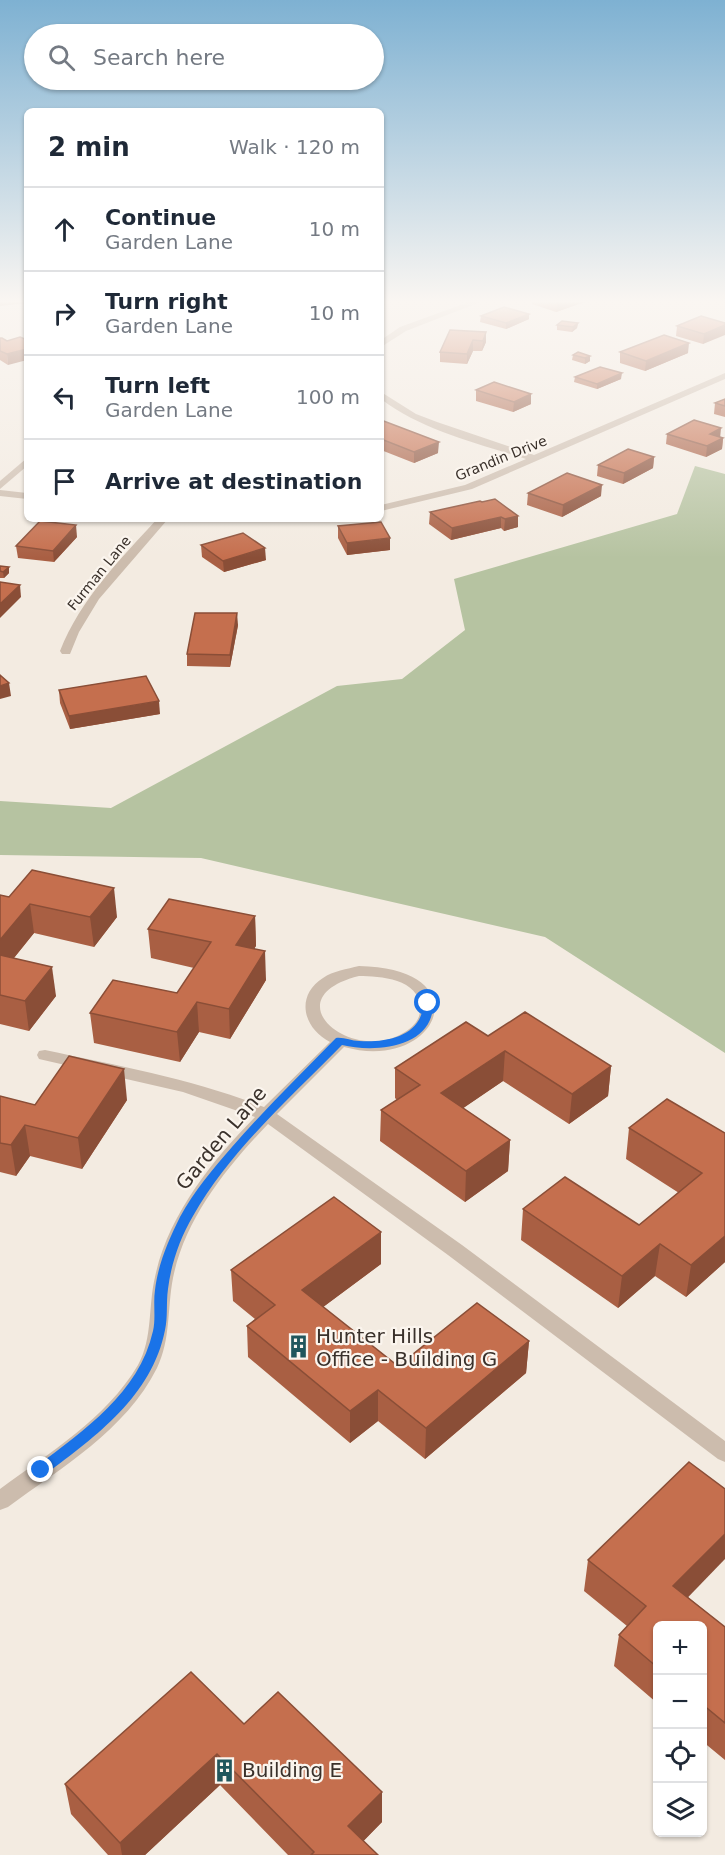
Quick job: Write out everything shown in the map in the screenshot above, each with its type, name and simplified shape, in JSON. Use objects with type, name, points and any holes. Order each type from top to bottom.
[{"type":"street","name":"Grandin Drive","points":[[384,506],[468,487],[703,386]]},
{"type":"street","points":[[384,397],[403,411],[423,420],[537,459]]},
{"type":"street","points":[[0,486],[24,464]]},
{"type":"street","points":[[0,493],[24,496]]},
{"type":"street","name":"Furman Lane","points":[[66,651],[72,633],[87,607],[160,522]]},
{"type":"street","points":[[359,971],[379,971],[398,975],[412,982],[423,992],[428,1003],[428,1015],[422,1026],[411,1035],[395,1042],[377,1045],[358,1045],[340,1041],[325,1032],[314,1020],[311,1007],[315,995],[325,984],[340,976],[359,971]]},
{"type":"street","name":"Garden Lane","points":[[0,1501],[94,1430],[126,1397],[148,1366],[159,1330],[161,1288],[171,1250],[186,1217],[208,1183],[267,1114],[340,1041]]},
{"type":"street","points":[[45,1055],[199,1089],[267,1114],[455,1250],[725,1453]]},
{"type":"green space","points":[[695,466],[725,474],[725,1053],[545,937],[201,858],[0,855],[0,801],[111,808],[337,686],[402,679],[465,630],[454,579],[677,514]]},
{"type":"building","points":[[486,386],[505,386],[531,394],[514,402],[476,390]]},
{"type":"building","points":[[725,399],[725,406],[715,403]]},
{"type":"building","points":[[694,420],[721,428],[710,434],[723,438],[707,446],[667,434]]},
{"type":"building","points":[[384,421],[439,442],[414,452],[384,440]]},
{"type":"building","points":[[628,449],[654,457],[624,473],[598,465]]},
{"type":"building","points":[[567,473],[602,485],[563,505],[528,493]]},
{"type":"building","points":[[495,499],[518,516],[505,519],[501,517],[452,528],[430,512],[480,501]]},
{"type":"building","points":[[39,522],[76,525],[53,551],[16,546]]},
{"type":"building","points":[[381,522],[390,538],[347,543],[338,526]]},
{"type":"building","points":[[243,533],[265,548],[223,561],[201,545]]},
{"type":"building","points":[[0,566],[9,567],[3,572],[0,571]]},
{"type":"building","points":[[0,582],[20,585],[0,604]]},
{"type":"building","points":[[195,613],[237,613],[230,655],[187,654]]},
{"type":"building","points":[[0,675],[9,683],[0,686]]},
{"type":"building","points":[[146,676],[159,701],[69,716],[59,690]]},
{"type":"building","points":[[32,870],[114,888],[90,917],[30,904],[0,940],[0,895],[9,897]]},
{"type":"building","points":[[169,899],[255,916],[236,945],[265,951],[229,1009],[197,1002],[177,1032],[90,1013],[113,980],[177,993],[211,942],[148,929]]},
{"type":"building","points":[[0,955],[52,967],[25,1001],[0,995]]},
{"type":"building","points":[[525,1012],[611,1066],[572,1094],[505,1051],[441,1093],[510,1140],[466,1171],[381,1110],[420,1085],[395,1068],[466,1022],[488,1036]]},
{"type":"building","points":[[69,1056],[124,1069],[78,1138],[25,1125],[11,1145],[0,1143],[0,1096],[35,1105]]},
{"type":"building","points":[[667,1099],[725,1133],[725,1236],[691,1265],[660,1244],[622,1276],[523,1209],[565,1177],[639,1225],[702,1173],[629,1128]]},
{"type":"building","points":[[334,1197],[381,1232],[302,1290],[398,1366],[477,1303],[529,1341],[426,1428],[378,1390],[350,1411],[247,1326],[275,1305],[231,1270]]},
{"type":"building","points":[[689,1462],[725,1489],[725,1534],[673,1586],[725,1627],[725,1723],[707,1708],[707,1621],[653,1621],[653,1664],[619,1635],[646,1606],[588,1560]]},
{"type":"building","name":"Building E","points":[[191,1672],[244,1724],[278,1692],[382,1792],[348,1826],[378,1855],[311,1855],[314,1852],[217,1754],[120,1843],[65,1784]]},
{"type":"place","name":"Hunter Hills Office - Building G","points":[[298,1347]]},
{"type":"place","name":"Building E","points":[[224,1770]]},
{"type":"route","points":[[41,1470],[94,1430],[126,1397],[148,1366],[159,1330],[161,1288],[171,1250],[186,1217],[208,1183],[267,1114],[340,1041],[358,1045],[395,1042],[411,1035],[422,1026],[428,1015],[428,1003]]}]
